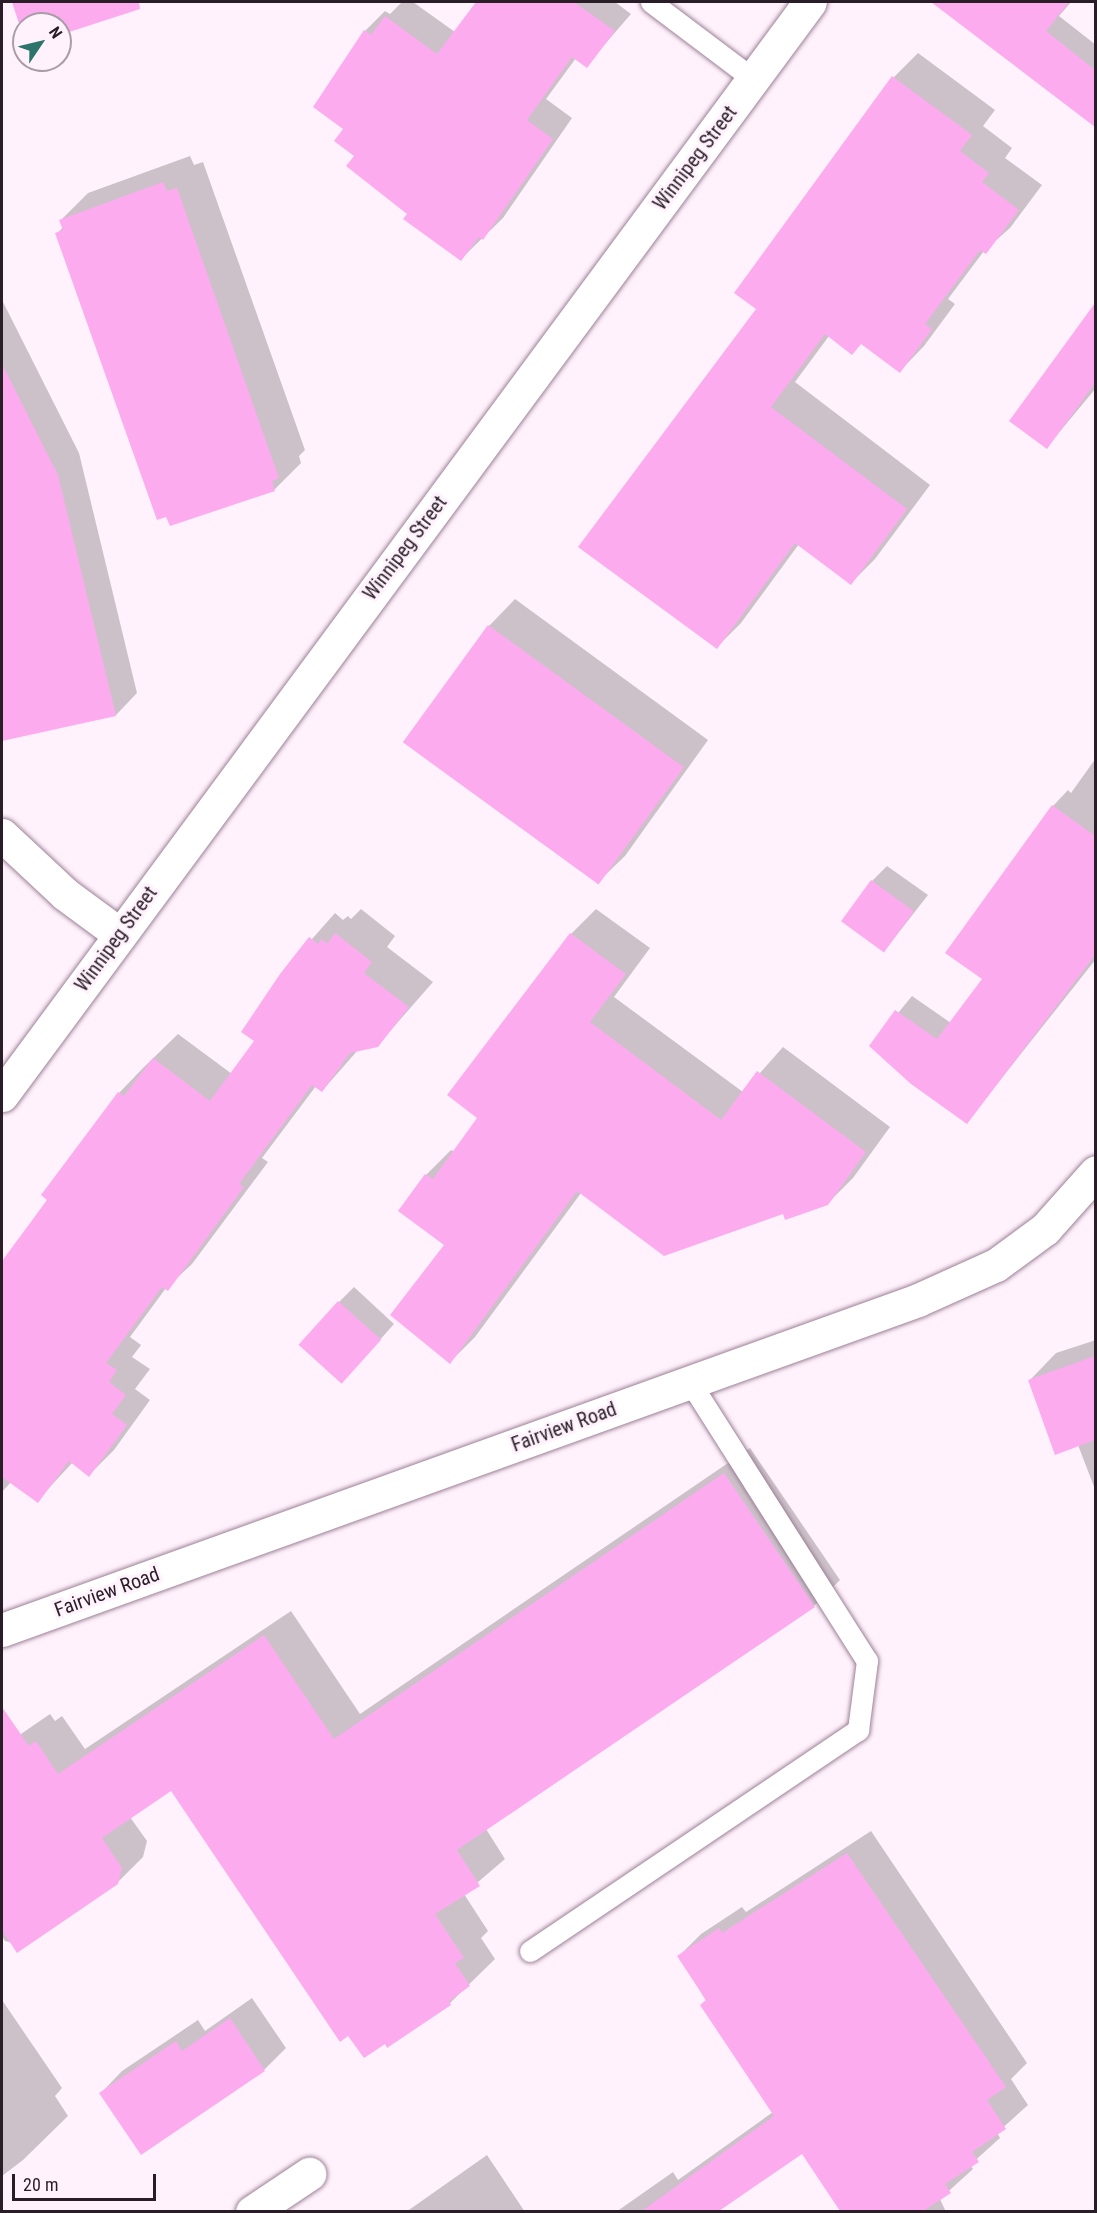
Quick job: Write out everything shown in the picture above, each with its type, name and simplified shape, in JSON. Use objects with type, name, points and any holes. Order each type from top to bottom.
[{"type":"street","name":"Winnipeg Street","points":[[2,1095],[810,2]]},
{"type":"street","points":[[2,835],[65,894],[119,934]]},
{"type":"street","name":"Fairview Road","points":[[2,1630],[918,1300],[996,1265],[1045,1229],[1095,1172]]},
{"type":"street","points":[[252,2211],[309,2174]]},
{"type":"lane","points":[[651,2],[753,79]]},
{"type":"lane","points":[[530,1951],[858,1730],[867,1661],[690,1382]]},
{"type":"building","points":[[12,2],[139,2],[140,9],[72,31],[72,12],[15,12]]},
{"type":"building","points":[[476,2],[574,2],[615,31],[587,68],[572,57],[527,120],[553,139],[483,240],[479,237],[461,261],[403,219],[407,214],[346,166],[354,156],[334,141],[343,129],[313,107],[364,30],[371,35],[385,16],[437,54]]},
{"type":"building","points":[[931,2],[1069,2],[1046,31],[1095,70],[1095,127]]},
{"type":"building","points":[[892,76],[972,135],[960,151],[989,173],[982,182],[1019,210],[986,254],[980,250],[925,324],[932,329],[900,373],[861,344],[852,355],[825,334],[771,407],[907,509],[851,585],[795,543],[717,649],[578,547],[756,309],[734,293]]},
{"type":"building","points":[[163,182],[167,191],[177,188],[279,478],[272,481],[275,491],[170,526],[166,517],[157,520],[55,233],[63,230],[59,220]]},
{"type":"building","points":[[1095,303],[1095,383],[1047,449],[1009,421]]},
{"type":"building","points":[[2,364],[58,475],[116,716],[2,741]]},
{"type":"building","points":[[488,625],[684,767],[599,885],[403,742]]},
{"type":"building","points":[[1052,805],[1095,836],[1095,955],[967,1124],[911,1084],[869,1046],[895,1010],[937,1039],[982,979],[945,953]]},
{"type":"building","points":[[871,880],[914,911],[884,952],[841,921]]},
{"type":"building","points":[[335,933],[372,962],[364,973],[409,1007],[378,1047],[350,1053],[322,1092],[312,1085],[239,1184],[244,1187],[168,1291],[162,1287],[106,1363],[117,1370],[109,1382],[126,1395],[112,1414],[127,1425],[89,1477],[69,1461],[38,1503],[2,1477],[2,1261],[47,1200],[41,1195],[118,1092],[124,1096],[153,1058],[210,1101],[254,1041],[241,1032],[280,974],[309,937],[318,944],[322,939],[327,944]]},
{"type":"building","points":[[570,933],[626,974],[590,1022],[721,1120],[757,1071],[866,1152],[828,1205],[785,1220],[783,1214],[664,1256],[577,1191],[450,1364],[390,1315],[444,1245],[398,1211],[425,1174],[433,1179],[477,1118],[447,1095]]},
{"type":"building","points":[[338,1301],[381,1340],[342,1384],[299,1345]]},
{"type":"building","points":[[1095,1356],[1095,1440],[1055,1455],[1028,1380]]},
{"type":"building","points":[[724,1473],[815,1607],[457,1850],[480,1886],[435,1914],[464,1958],[455,1963],[470,1986],[449,2001],[451,2005],[387,2048],[385,2044],[364,2058],[348,2036],[340,2042],[171,1791],[102,1838],[122,1868],[118,1884],[17,1953],[2,1930],[2,1707],[29,1746],[36,1741],[58,1774],[264,1635],[334,1739]]},
{"type":"building","points":[[847,1853],[1006,2087],[987,2100],[1006,2129],[972,2152],[979,2162],[945,2184],[951,2193],[923,2211],[840,2211],[802,2154],[719,2211],[642,2211],[774,2116],[700,2005],[706,2000],[677,1956],[719,1928],[722,1933]]},
{"type":"building","points":[[230,2018],[265,2071],[141,2155],[99,2093],[176,2041],[182,2051]]}]
